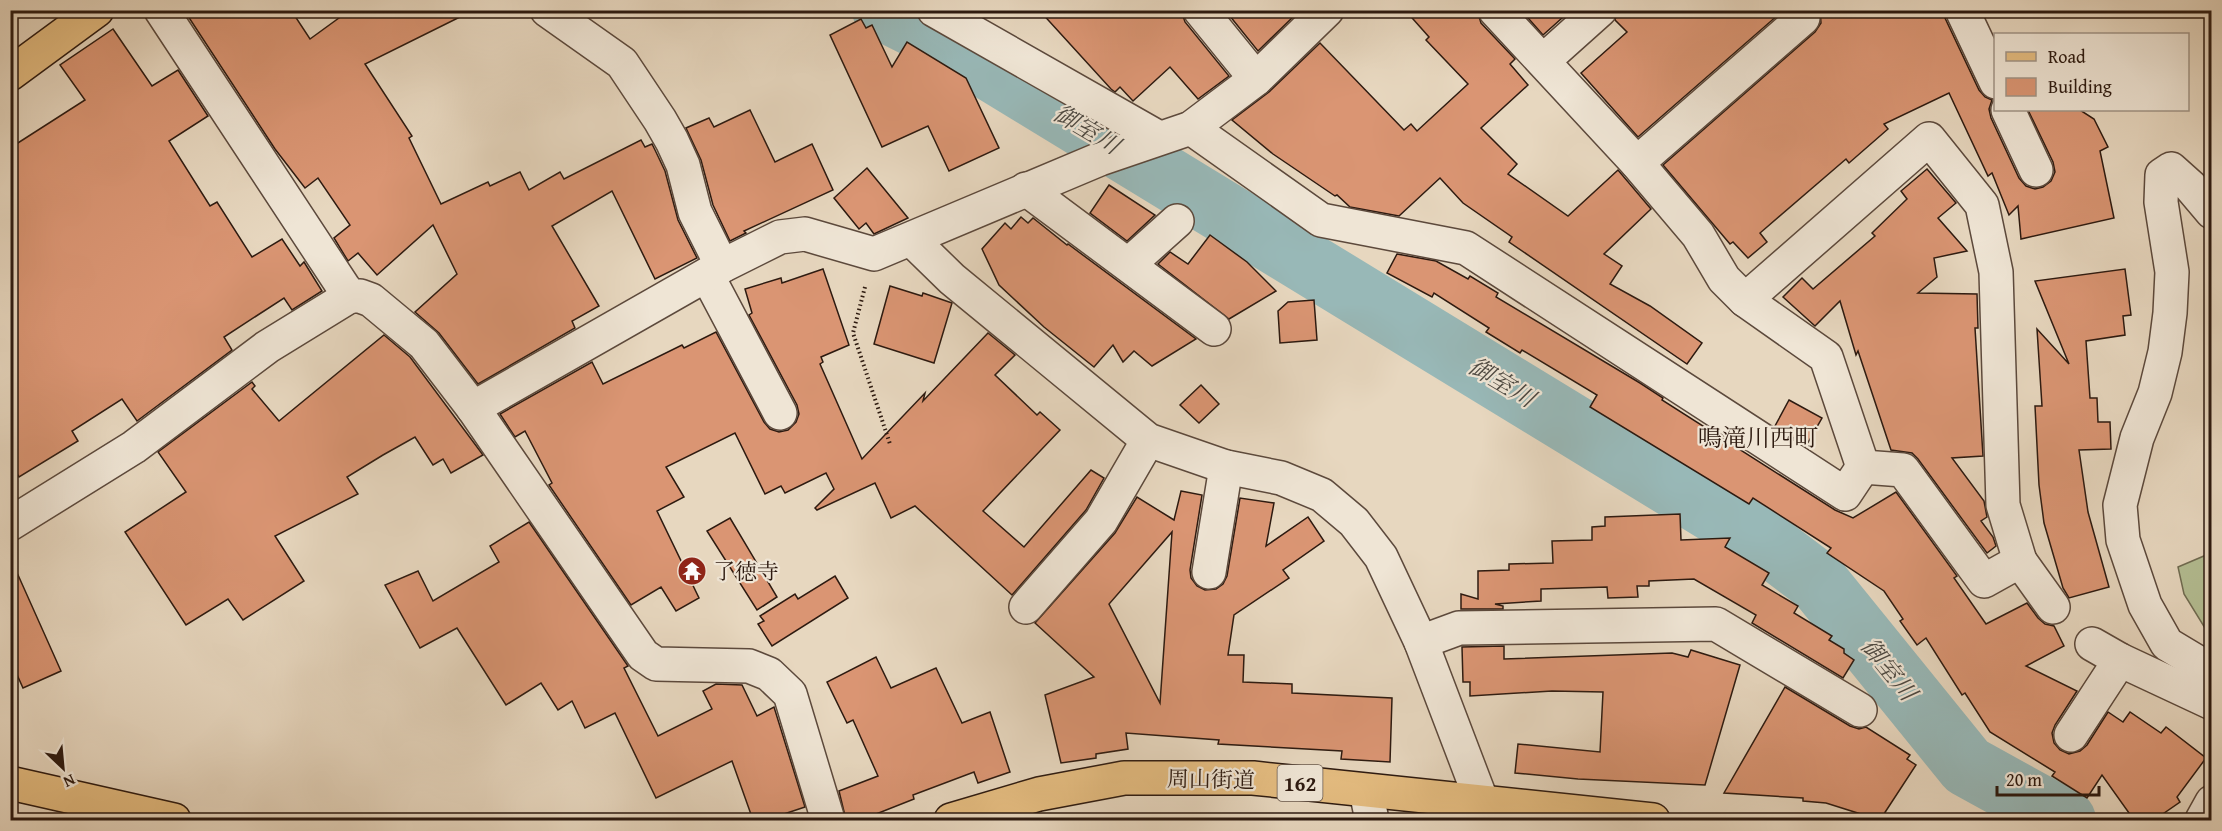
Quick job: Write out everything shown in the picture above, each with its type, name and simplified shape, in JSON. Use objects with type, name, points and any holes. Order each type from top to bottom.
[{"type":"main road","points":[[10,74],[97,10]]},
{"type":"main road","name":"周山街道","points":[[951,820],[1039,794],[1124,778],[1253,778],[1369,806],[1482,802],[1516,813],[1653,820]]},
{"type":"main road","points":[[10,783],[174,820]]},
{"type":"street","points":[[161,10],[350,296]]},
{"type":"street","points":[[547,10],[622,63],[660,120],[683,165],[695,213],[714,270],[780,413]]},
{"type":"street","points":[[1200,10],[1256,79]]},
{"type":"street","points":[[472,408],[714,270],[780,237],[806,234],[874,255],[1100,159],[1191,128],[1256,79],[1327,10]]},
{"type":"street","points":[[1495,10],[1637,163],[1698,235],[1724,279],[1745,300],[1827,357],[1863,467]]},
{"type":"street","points":[[1544,62],[1600,10]]},
{"type":"street","points":[[1637,163],[1803,18],[1796,10]]},
{"type":"street","points":[[1962,10],[1994,80]]},
{"type":"street","points":[[951,15],[1154,140]]},
{"type":"street","points":[[2008,111],[2036,170]]},
{"type":"street","points":[[1191,128],[1321,220],[1466,248],[1845,494],[1863,467]]},
{"type":"street","points":[[1745,300],[1929,139],[1982,205],[1996,272],[2003,504],[2020,561],[2053,607]]},
{"type":"street","points":[[2211,212],[2190,186],[2171,169],[2162,175],[2161,202],[2172,272],[2170,313],[2165,352],[2155,393],[2138,438],[2120,505],[2123,540],[2145,605],[2167,644],[2211,671]]},
{"type":"street","points":[[1026,189],[1214,330]]},
{"type":"street","points":[[1129,264],[1177,221]]},
{"type":"street","points":[[912,240],[952,279],[1148,441],[1226,466],[1281,478],[1322,495],[1354,522],[1381,557],[1421,642],[1482,802]]},
{"type":"street","points":[[13,517],[134,447],[267,346],[350,296],[360,296],[371,300],[423,344],[472,408],[643,655],[656,664],[748,666],[769,674],[790,694],[828,820]]},
{"type":"street","points":[[1026,607],[1101,521],[1148,441]]},
{"type":"street","points":[[1209,572],[1226,466]]},
{"type":"street","points":[[1863,467],[1903,470],[1984,581],[2020,561]]},
{"type":"street","points":[[1421,642],[1459,628],[1716,624],[1860,710]]},
{"type":"street","points":[[2092,644],[2120,660],[2211,703]]},
{"type":"street","points":[[2071,735],[2120,660]]},
{"type":"street","points":[[2202,820],[2211,802]]},
{"type":"path","points":[[874,255],[853,333],[890,444]]},
{"type":"green space","points":[[2211,553],[2211,633],[2208,633],[2184,594],[2178,567]]},
{"type":"building","points":[[184,10],[291,10],[310,39],[350,10],[474,10],[365,64],[412,136],[409,138],[441,204],[488,182],[490,186],[520,172],[529,190],[560,172],[564,179],[641,140],[645,147],[652,144],[665,171],[678,220],[697,258],[655,279],[612,191],[552,226],[599,306],[572,321],[575,328],[478,384],[439,333],[415,312],[457,274],[433,225],[377,275],[358,253],[348,261],[334,238],[350,225],[318,178],[305,188],[275,149]]},
{"type":"building","points":[[1039,10],[1181,10],[1185,22],[1229,76],[1198,99],[1170,67],[1133,101],[1120,87],[1115,92],[1111,89]]},
{"type":"building","points":[[1225,10],[1289,10],[1294,16],[1258,51]]},
{"type":"building","points":[[1405,10],[1477,10],[1481,23],[1515,59],[1510,64],[1528,85],[1481,128],[1517,164],[1508,174],[1568,216],[1618,170],[1651,209],[1604,254],[1622,266],[1610,284],[1650,306],[1702,343],[1687,364],[1509,242],[1512,237],[1463,203],[1440,178],[1399,216],[1350,207],[1337,195],[1335,196],[1273,154],[1232,120],[1269,92],[1320,43],[1404,130],[1411,124],[1417,131],[1468,84],[1426,40],[1429,37]]},
{"type":"building","points":[[1521,10],[1571,10],[1543,35]]},
{"type":"building","points":[[1618,10],[1778,10],[1778,15],[1638,137],[1581,73],[1627,32],[1615,20]]},
{"type":"building","points":[[1820,10],[1944,10],[1945,18],[1979,90],[1985,97],[1992,100],[1989,109],[1991,118],[2019,178],[2026,186],[2035,189],[2051,181],[2055,172],[2053,162],[2028,111],[2082,111],[2094,119],[2108,147],[2100,151],[2114,218],[2021,239],[2018,206],[2009,215],[1992,173],[1988,176],[1949,93],[1884,124],[1888,129],[1849,163],[1846,159],[1760,233],[1767,242],[1748,258],[1733,242],[1730,244],[1663,165],[1815,32],[1821,23]]},
{"type":"building","points":[[861,19],[866,28],[872,25],[892,67],[907,42],[966,78],[999,148],[949,171],[928,126],[882,147],[830,35]]},
{"type":"building","points":[[113,29],[152,86],[178,70],[208,116],[169,141],[210,206],[217,202],[252,257],[282,239],[300,266],[304,262],[322,291],[292,310],[284,298],[224,337],[232,350],[137,421],[122,399],[72,431],[78,441],[19,477],[10,462],[10,148],[85,100],[60,65]]},
{"type":"building","points":[[750,110],[775,162],[812,144],[833,190],[744,231],[746,233],[730,241],[713,205],[701,160],[686,128],[709,118],[714,127]]},
{"type":"building","points":[[867,168],[908,218],[874,234],[866,223],[859,229],[834,198]]},
{"type":"building","points":[[1927,169],[1956,203],[1938,218],[1967,251],[1934,258],[1937,277],[1918,293],[1977,294],[1978,328],[1975,328],[1983,456],[1952,458],[1984,501],[1987,517],[1981,521],[1993,537],[1996,546],[1987,553],[1918,459],[1912,453],[1891,450],[1858,351],[1856,355],[1840,301],[1815,326],[1783,297],[1802,278],[1813,289],[1875,236],[1872,233],[1907,199],[1901,191]]},
{"type":"building","points":[[1109,185],[1155,215],[1127,241],[1090,213]]},
{"type":"building","points":[[1021,217],[1028,223],[1033,218],[1196,339],[1152,366],[1134,351],[1123,362],[1113,345],[1094,367],[1044,327],[999,285],[982,249],[1005,223],[1011,229]]},
{"type":"building","points":[[1210,235],[1247,262],[1276,291],[1229,319],[1158,264],[1170,252],[1188,264]]},
{"type":"building","points":[[1397,254],[1436,261],[1468,279],[1470,276],[1498,293],[1496,297],[1640,383],[1663,398],[1662,400],[1835,510],[1853,518],[1896,492],[1957,576],[1954,578],[1986,624],[2027,603],[2045,624],[2054,626],[2064,646],[2026,666],[2077,691],[2052,733],[2054,743],[2060,750],[2069,754],[2080,751],[2087,745],[2108,712],[2123,722],[2130,712],[2161,733],[2166,727],[2206,758],[2177,797],[2180,802],[2154,820],[2134,820],[2102,775],[2087,798],[2052,776],[2055,772],[1990,732],[1965,693],[1962,695],[1926,638],[1917,645],[1900,621],[1903,619],[1884,591],[1827,553],[1831,548],[1753,498],[1749,504],[1590,407],[1597,395],[1522,350],[1520,353],[1486,332],[1489,328],[1434,293],[1432,297],[1387,273]]},
{"type":"building","points":[[823,269],[849,345],[821,357],[823,362],[820,364],[862,459],[925,393],[923,401],[988,333],[1015,355],[995,375],[1037,415],[1040,412],[1060,430],[983,511],[1024,547],[1091,470],[1104,478],[1086,510],[1012,595],[915,506],[891,518],[875,483],[817,510],[815,508],[834,489],[826,473],[785,493],[781,486],[765,494],[735,433],[666,467],[684,497],[657,511],[699,598],[676,611],[661,587],[631,605],[549,485],[552,483],[525,431],[515,437],[500,414],[592,362],[603,384],[682,345],[684,348],[716,332],[764,422],[770,429],[779,432],[788,430],[796,422],[799,414],[797,405],[749,315],[752,313],[745,289],[781,278],[782,283]]},
{"type":"building","points":[[2125,269],[2131,315],[2123,316],[2125,335],[2086,341],[2090,398],[2097,398],[2098,422],[2110,422],[2111,449],[2079,450],[2088,512],[2109,587],[2069,598],[2063,588],[2044,523],[2039,485],[2035,406],[2042,406],[2037,329],[2069,364],[2035,281]]},
{"type":"building","points":[[890,286],[922,296],[923,293],[952,303],[934,363],[874,344]]},
{"type":"building","points":[[1314,300],[1317,340],[1280,343],[1278,311],[1288,302]]},
{"type":"building","points":[[384,335],[410,357],[483,455],[451,473],[443,459],[433,465],[415,437],[383,455],[347,477],[358,494],[275,536],[304,581],[243,620],[228,599],[186,625],[125,532],[186,492],[158,452],[252,382],[255,386],[252,389],[279,421]]},
{"type":"building","points":[[1201,385],[1219,404],[1199,423],[1180,405]]},
{"type":"building","points":[[1789,400],[1822,418],[1806,446],[1775,426]]},
{"type":"building","points":[[1181,491],[1202,495],[1190,570],[1191,578],[1197,586],[1205,590],[1216,589],[1223,584],[1227,576],[1240,498],[1274,503],[1266,546],[1308,517],[1324,541],[1283,570],[1289,578],[1234,615],[1228,655],[1244,655],[1243,682],[1292,684],[1292,693],[1392,698],[1390,762],[1341,759],[1342,751],[1218,744],[1219,740],[1126,733],[1128,749],[1096,754],[1096,758],[1061,763],[1045,695],[1094,677],[1035,623],[1115,533],[1137,497],[1174,520]],"holes":[[[1172,532],[1160,703],[1109,604]]]},
{"type":"building","points":[[1680,514],[1681,540],[1730,538],[1725,547],[1769,573],[1762,585],[1798,606],[1794,613],[1832,636],[1829,640],[1844,649],[1844,653],[1854,660],[1843,678],[1752,623],[1756,615],[1694,579],[1649,581],[1649,586],[1637,586],[1638,597],[1608,598],[1607,587],[1541,589],[1541,601],[1495,604],[1503,606],[1503,609],[1461,609],[1461,594],[1478,599],[1478,571],[1509,570],[1509,564],[1553,563],[1552,541],[1592,540],[1592,527],[1605,526],[1605,517]]},
{"type":"building","points":[[730,518],[777,597],[757,610],[707,531]]},
{"type":"building","points":[[529,522],[628,666],[624,668],[658,736],[712,709],[703,691],[716,684],[742,685],[757,716],[774,707],[805,807],[766,820],[753,820],[732,761],[656,798],[615,713],[585,728],[572,701],[558,710],[541,683],[506,705],[457,628],[420,648],[385,585],[418,571],[433,601],[499,562],[490,546]]},
{"type":"building","points":[[10,557],[61,671],[23,688],[10,659]]},
{"type":"building","points":[[835,576],[848,598],[772,646],[758,624],[764,621],[760,616],[795,594],[798,599]]},
{"type":"building","points":[[1504,646],[1504,659],[1672,653],[1688,657],[1691,650],[1740,665],[1705,785],[1578,779],[1515,773],[1518,744],[1600,752],[1603,692],[1552,691],[1470,696],[1470,682],[1463,682],[1462,647]]},
{"type":"building","points":[[876,657],[891,688],[936,668],[962,723],[990,712],[1010,772],[978,783],[974,772],[913,795],[914,799],[861,820],[846,820],[839,791],[878,776],[853,720],[847,723],[827,682]]},
{"type":"building","points":[[1785,687],[1850,726],[1859,729],[1866,727],[1910,755],[1907,759],[1916,765],[1880,820],[1826,803],[1803,801],[1803,798],[1724,793]]},
{"type":"waterway","name":"御室川","points":[[883,10],[935,36],[1769,545],[1818,582],[1967,766],[2065,820]]},
{"type":"place","name":"了徳寺","points":[[692,571]]},
{"type":"district","name":"鳴滝川西町","points":[[1758,437]]}]
